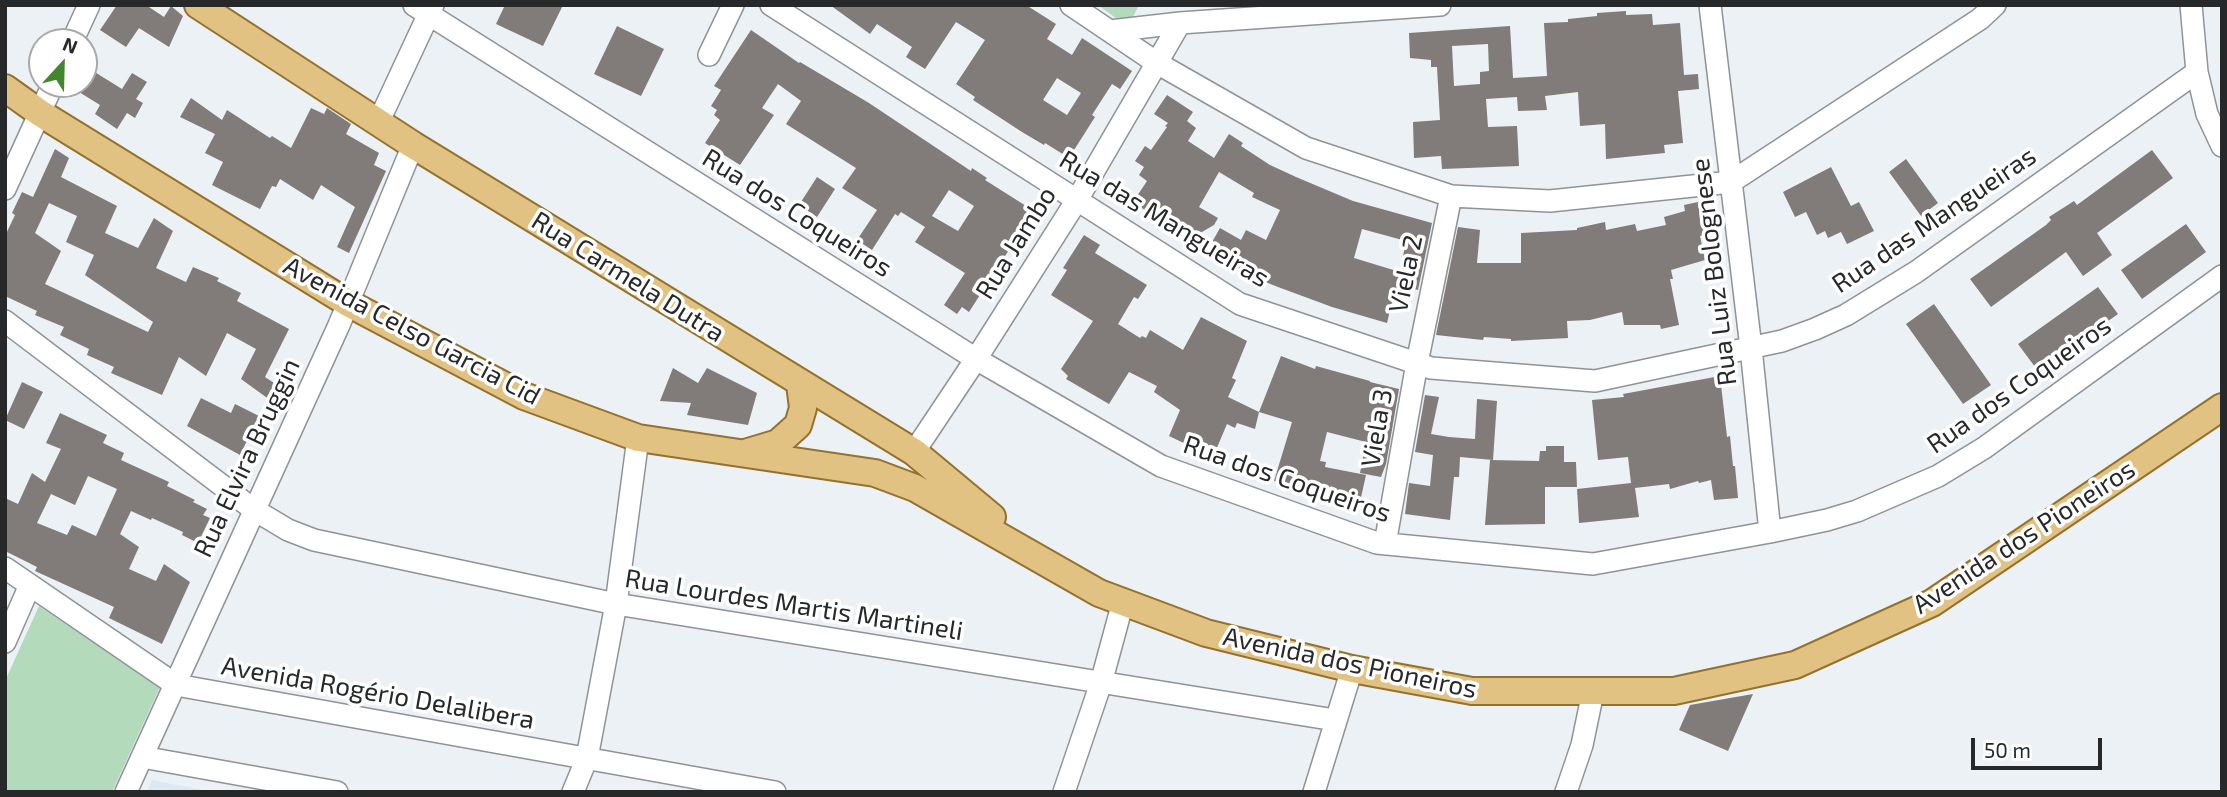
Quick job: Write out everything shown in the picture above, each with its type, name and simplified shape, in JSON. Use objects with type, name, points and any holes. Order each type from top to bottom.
[{"type":"main road","name":"Rua Carmela Dutra","points":[[198,5],[414,145],[914,452],[1048,562]]},
{"type":"main road","name":"Avenida Celso Garcia Cid","points":[[5,88],[40,113],[348,303],[524,396],[638,438],[875,473],[915,488],[1048,562]]},
{"type":"main road","points":[[739,454],[778,443],[798,425],[803,408],[800,384]]},
{"type":"main road","name":"Avenida dos Pioneiros","points":[[1048,562],[1099,593],[1206,633],[1352,669],[1472,691],[1674,691],[1796,665],[1920,609],[2222,407]]},
{"type":"main road","points":[[875,473],[893,466],[914,452]]},
{"type":"street","points":[[78,28],[89,5]]},
{"type":"street","points":[[709,55],[733,5]]},
{"type":"street","name":"Rua das Mangueiras","points":[[771,5],[1240,304],[1431,368],[1595,381],[1782,341],[1846,315],[1916,272],[2197,72]]},
{"type":"street","points":[[1072,5],[1157,63],[1306,148],[1451,196],[1550,201],[1731,182],[1969,27],[1995,5]]},
{"type":"street","points":[[1111,31],[1358,8],[1440,5]]},
{"type":"street","name":"Rua Luiz Bolognese","points":[[1710,5],[1770,532]]},
{"type":"street","points":[[2191,5],[2197,72],[2207,114],[2222,146]]},
{"type":"street","points":[[379,123],[425,8]]},
{"type":"street","name":"Rua dos Coqueiros","points":[[425,8],[976,359],[1161,466],[1377,543],[1593,564],[1827,520],[1938,475],[1984,448],[2222,276]]},
{"type":"street","name":"Rua Jambo","points":[[914,452],[1077,200],[1180,23]]},
{"type":"street","points":[[5,189],[47,98]]},
{"type":"street","name":"Rua Elvira Bruggin","points":[[126,792],[348,303],[414,145]]},
{"type":"street","name":"Viela 2","points":[[1417,363],[1451,196]]},
{"type":"street","name":"Rua Lourdes Martis Martineli","points":[[5,321],[253,509],[288,530],[314,540],[616,604],[1335,720]]},
{"type":"street","name":"Viela 3","points":[[1385,544],[1417,363]]},
{"type":"street","points":[[573,792],[587,758],[616,604],[638,438]]},
{"type":"street","name":"Avenida Rogério Delalibera","points":[[5,568],[176,685],[775,792]]},
{"type":"street","points":[[5,642],[30,585]]},
{"type":"street","points":[[1064,792],[1101,682],[1123,602]]},
{"type":"street","points":[[1314,792],[1352,669]]},
{"type":"street","points":[[1566,792],[1582,745],[1593,692]]},
{"type":"street","points":[[142,757],[337,792]]},
{"type":"shaded area","points":[[152,780],[212,792],[147,792]]},
{"type":"green space","points":[[1098,5],[1139,5],[1128,27]]},
{"type":"green space","points":[[39,606],[160,687],[112,792],[5,792],[5,681]]},
{"type":"building","points":[[117,5],[146,5],[164,17],[171,6],[183,16],[169,47],[139,28],[126,47],[100,30]]},
{"type":"building","points":[[505,5],[563,5],[543,46],[496,24]]},
{"type":"building","points":[[830,5],[1026,5],[1056,24],[1047,39],[1072,55],[1082,38],[1132,71],[1120,89],[1112,84],[1069,158],[973,100],[975,97],[956,84],[985,40],[956,22],[925,69],[906,57],[912,47],[877,24],[870,34]],"holes":[[[1057,78],[1081,93],[1067,115],[1043,100]]]},
{"type":"building","points":[[1626,11],[1626,15],[1652,14],[1653,25],[1680,23],[1684,75],[1698,74],[1699,89],[1678,91],[1683,143],[1664,145],[1665,153],[1606,159],[1605,124],[1580,126],[1578,92],[1545,96],[1547,110],[1518,111],[1517,97],[1486,99],[1488,127],[1517,126],[1519,166],[1442,169],[1441,156],[1414,158],[1413,122],[1440,120],[1437,67],[1431,67],[1431,60],[1410,58],[1409,33],[1510,26],[1513,78],[1547,76],[1544,23],[1568,22],[1568,19],[1597,16],[1597,13]],"holes":[[[1488,44],[1489,71],[1480,72],[1480,84],[1454,86],[1452,46]]]},
{"type":"building","points":[[617,26],[664,49],[641,96],[594,74]]},
{"type":"building","points":[[751,30],[799,63],[869,103],[971,171],[972,168],[987,178],[985,180],[1034,211],[969,312],[962,307],[957,314],[944,305],[965,273],[915,242],[925,227],[901,212],[898,216],[895,214],[872,250],[857,240],[877,210],[842,188],[856,168],[786,124],[801,101],[778,84],[762,108],[774,115],[740,165],[705,143],[720,120],[714,115],[717,110],[711,106],[721,90],[714,86]],"holes":[[[949,190],[974,206],[958,231],[932,216]]]},
{"type":"building","points":[[132,73],[147,82],[136,99],[143,103],[135,118],[127,113],[117,129],[95,114],[100,105],[89,98],[98,98],[98,74],[122,89]]},
{"type":"building","points":[[1167,95],[1193,112],[1187,121],[1196,128],[1188,141],[1214,158],[1229,134],[1243,143],[1241,146],[1270,165],[1296,177],[1353,201],[1432,223],[1418,290],[1406,287],[1402,305],[1392,302],[1387,323],[1332,307],[1253,277],[1207,251],[1220,228],[1241,240],[1246,230],[1266,240],[1280,210],[1252,197],[1254,193],[1219,172],[1199,207],[1218,218],[1214,225],[1195,236],[1182,228],[1179,233],[1133,202],[1147,181],[1139,175],[1144,167],[1135,161],[1145,146],[1151,150],[1168,123],[1154,114]],"holes":[[[1362,229],[1406,241],[1400,272],[1354,258]]]},
{"type":"building","points":[[191,98],[222,120],[227,110],[270,138],[272,136],[291,148],[311,108],[324,114],[327,108],[351,124],[346,134],[379,153],[374,165],[386,171],[349,253],[337,247],[355,207],[321,185],[313,200],[280,179],[276,187],[272,186],[260,209],[212,185],[223,162],[205,153],[215,134],[180,117]]},
{"type":"building","points":[[55,149],[69,158],[61,177],[117,206],[105,233],[138,248],[154,218],[173,231],[156,268],[186,282],[193,267],[219,278],[217,281],[241,293],[237,301],[289,329],[265,377],[277,385],[270,400],[241,379],[256,349],[227,333],[206,376],[179,357],[162,395],[111,373],[114,367],[87,355],[89,349],[60,335],[64,327],[35,315],[37,311],[5,296],[5,236],[22,192],[33,197]],"holes":[[[49,203],[77,216],[66,242],[94,255],[85,275],[153,322],[148,332],[45,284],[61,251],[35,233]]]},
{"type":"building","points":[[2152,150],[2173,178],[2097,233],[2112,255],[2083,276],[2066,252],[1991,307],[1970,279],[2046,225],[2051,220],[2049,217],[2074,201],[2077,205]]},
{"type":"building","points":[[1906,159],[1938,203],[1921,216],[1889,172]]},
{"type":"building","points":[[1831,167],[1851,206],[1859,202],[1874,231],[1847,244],[1841,232],[1828,238],[1825,231],[1817,235],[1806,212],[1795,217],[1783,192]]},
{"type":"building","points":[[817,177],[835,189],[817,217],[799,205]]},
{"type":"building","points":[[1712,199],[1714,224],[1708,225],[1711,233],[1700,236],[1705,260],[1671,270],[1673,279],[1670,279],[1679,325],[1661,329],[1660,325],[1624,325],[1622,312],[1590,320],[1567,321],[1568,338],[1511,341],[1436,335],[1458,227],[1480,230],[1477,263],[1521,263],[1521,233],[1577,230],[1605,222],[1606,230],[1635,224],[1637,231],[1666,225],[1664,217],[1685,211],[1684,205]]},
{"type":"building","points":[[2186,224],[2206,252],[2142,299],[2121,270]]},
{"type":"building","points":[[1084,235],[1100,245],[1095,253],[1147,285],[1138,299],[1134,297],[1118,324],[1140,338],[1146,338],[1150,330],[1183,350],[1201,317],[1247,341],[1232,378],[1236,380],[1228,397],[1259,412],[1255,429],[1237,423],[1235,428],[1227,424],[1213,457],[1169,436],[1180,410],[1154,392],[1157,386],[1129,372],[1109,404],[1066,379],[1068,376],[1061,369],[1093,321],[1051,295],[1067,270],[1063,268]]},
{"type":"building","points":[[2098,287],[2118,314],[2038,371],[2018,344]]},
{"type":"building","points":[[1934,304],[1991,385],[1963,404],[1906,324]]},
{"type":"building","points":[[1281,356],[1315,369],[1316,366],[1399,389],[1386,464],[1381,477],[1360,473],[1366,442],[1327,432],[1320,461],[1326,462],[1325,467],[1366,475],[1360,502],[1330,498],[1274,481],[1292,422],[1259,412]]},
{"type":"building","points":[[673,368],[698,383],[707,368],[757,393],[748,425],[687,415],[691,403],[660,401]]},
{"type":"building","points":[[1720,376],[1738,498],[1714,500],[1711,480],[1670,489],[1669,484],[1635,488],[1639,517],[1579,523],[1577,489],[1631,483],[1628,457],[1598,460],[1592,400],[1624,397],[1623,394]]},
{"type":"building","points":[[22,382],[43,392],[24,429],[5,420]]},
{"type":"building","points":[[1425,395],[1439,397],[1431,434],[1449,437],[1475,439],[1477,399],[1497,401],[1493,460],[1460,457],[1459,477],[1454,477],[1450,520],[1405,514],[1409,483],[1430,486],[1433,455],[1415,452]]},
{"type":"building","points":[[201,398],[231,413],[235,404],[259,416],[240,455],[187,426]]},
{"type":"building","points":[[60,413],[107,435],[103,443],[124,453],[121,460],[169,482],[167,486],[207,509],[203,515],[210,518],[198,543],[182,535],[183,532],[131,511],[120,534],[139,547],[129,569],[156,581],[164,564],[190,582],[162,644],[109,618],[114,607],[35,571],[37,567],[5,551],[5,498],[18,504],[32,473],[45,482],[61,449],[46,443]],"holes":[[[88,476],[117,489],[96,536],[72,525],[67,535],[37,523],[51,494],[75,505]]]},
{"type":"building","points":[[1546,446],[1564,446],[1564,462],[1576,462],[1577,487],[1545,487],[1545,524],[1485,525],[1490,460],[1539,461],[1540,451],[1546,451]]},
{"type":"building","points":[[1753,694],[1728,751],[1679,730],[1690,705]]}]
